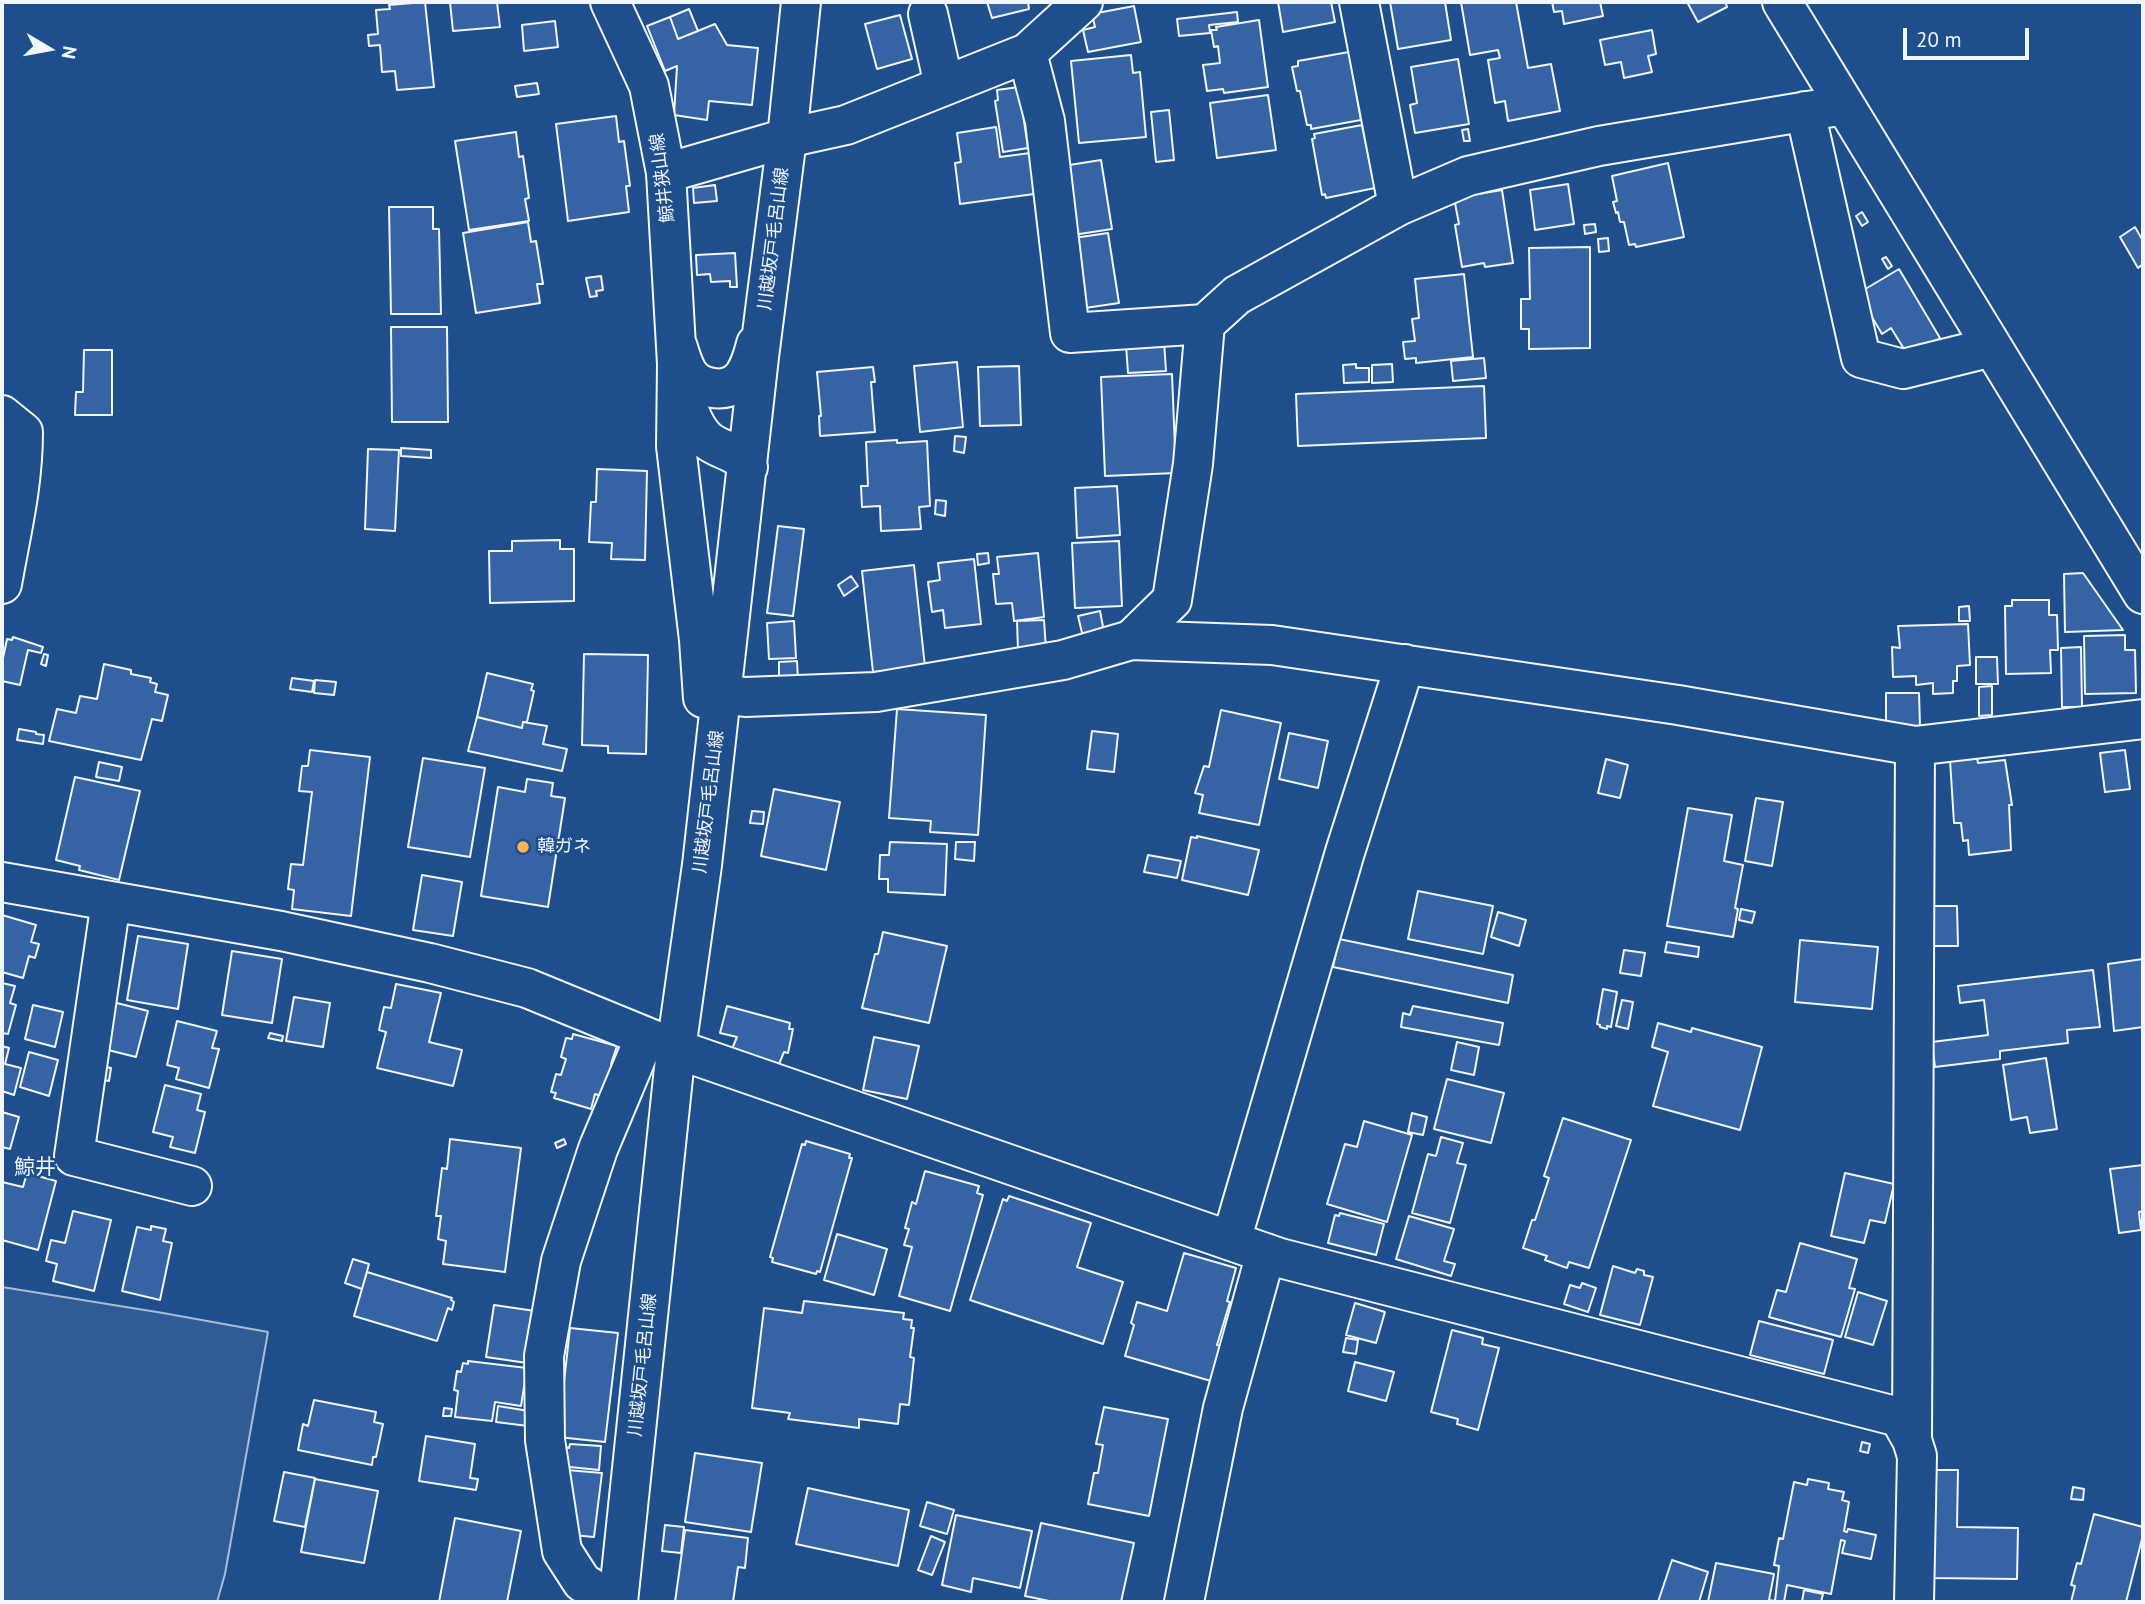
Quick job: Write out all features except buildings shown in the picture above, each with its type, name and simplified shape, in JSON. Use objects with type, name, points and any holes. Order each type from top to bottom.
[{"type":"street","name":"鯨井狭山線","points":[[610,2],[649,86],[666,173],[677,352]]},
{"type":"street","name":"川越坂戸毛呂山線","points":[[616,1602],[661,1043],[702,865],[802,2]]},
{"type":"street","points":[[666,173],[787,138],[846,125],[1027,53],[1083,2]]},
{"type":"street","points":[[1359,2],[1398,206]]},
{"type":"street","points":[[1782,2],[2143,594]]},
{"type":"street","points":[[928,14],[944,85]]},
{"type":"street","points":[[1027,53],[1045,121],[1070,333],[1205,324],[1237,295],[1398,206],[1468,176],[1599,146],[1844,105]]},
{"type":"street","points":[[1805,111],[1861,358],[1903,369],[1992,347]]},
{"type":"street","points":[[677,352],[692,379],[703,385],[724,388],[737,383],[746,371],[754,350],[767,292]]},
{"type":"street","points":[[1131,639],[1172,600],[1192,464],[1205,324]]},
{"type":"street","points":[[677,352],[676,446],[703,692],[705,738],[702,865]]},
{"type":"street","points":[[676,446],[688,460],[703,470],[722,473],[747,470],[742,458],[715,446],[699,431],[686,402],[677,352]]},
{"type":"street","points":[[2,415],[23,432],[20,491],[2,584]]},
{"type":"street","points":[[721,694],[745,697],[876,692],[1063,660],[1131,639],[1272,645],[1678,705],[1915,746],[2143,719]]},
{"type":"street","points":[[1184,1602],[1223,1408],[1248,1247],[1345,852],[1405,664]]},
{"type":"street","points":[[1912,1440],[1915,746]]},
{"type":"street","points":[[2,882],[281,931],[430,963],[527,988],[661,1043],[1248,1247],[1899,1417],[1912,1440],[1917,1456],[1914,1602]]},
{"type":"street","points":[[111,901],[74,1156],[192,1186]]},
{"type":"street","points":[[616,1602],[582,1582],[562,1551],[545,1440],[544,1356],[561,1261],[598,1149],[661,1043]]},
{"type":"shaded area","points":[[2,1287],[268,1332],[225,1574],[217,1602],[2,1602]]},
{"type":"place","name":"韓ガネ","points":[[523,847]]},
{"type":"district","name":"鯨井","points":[[35,1168]]}]
